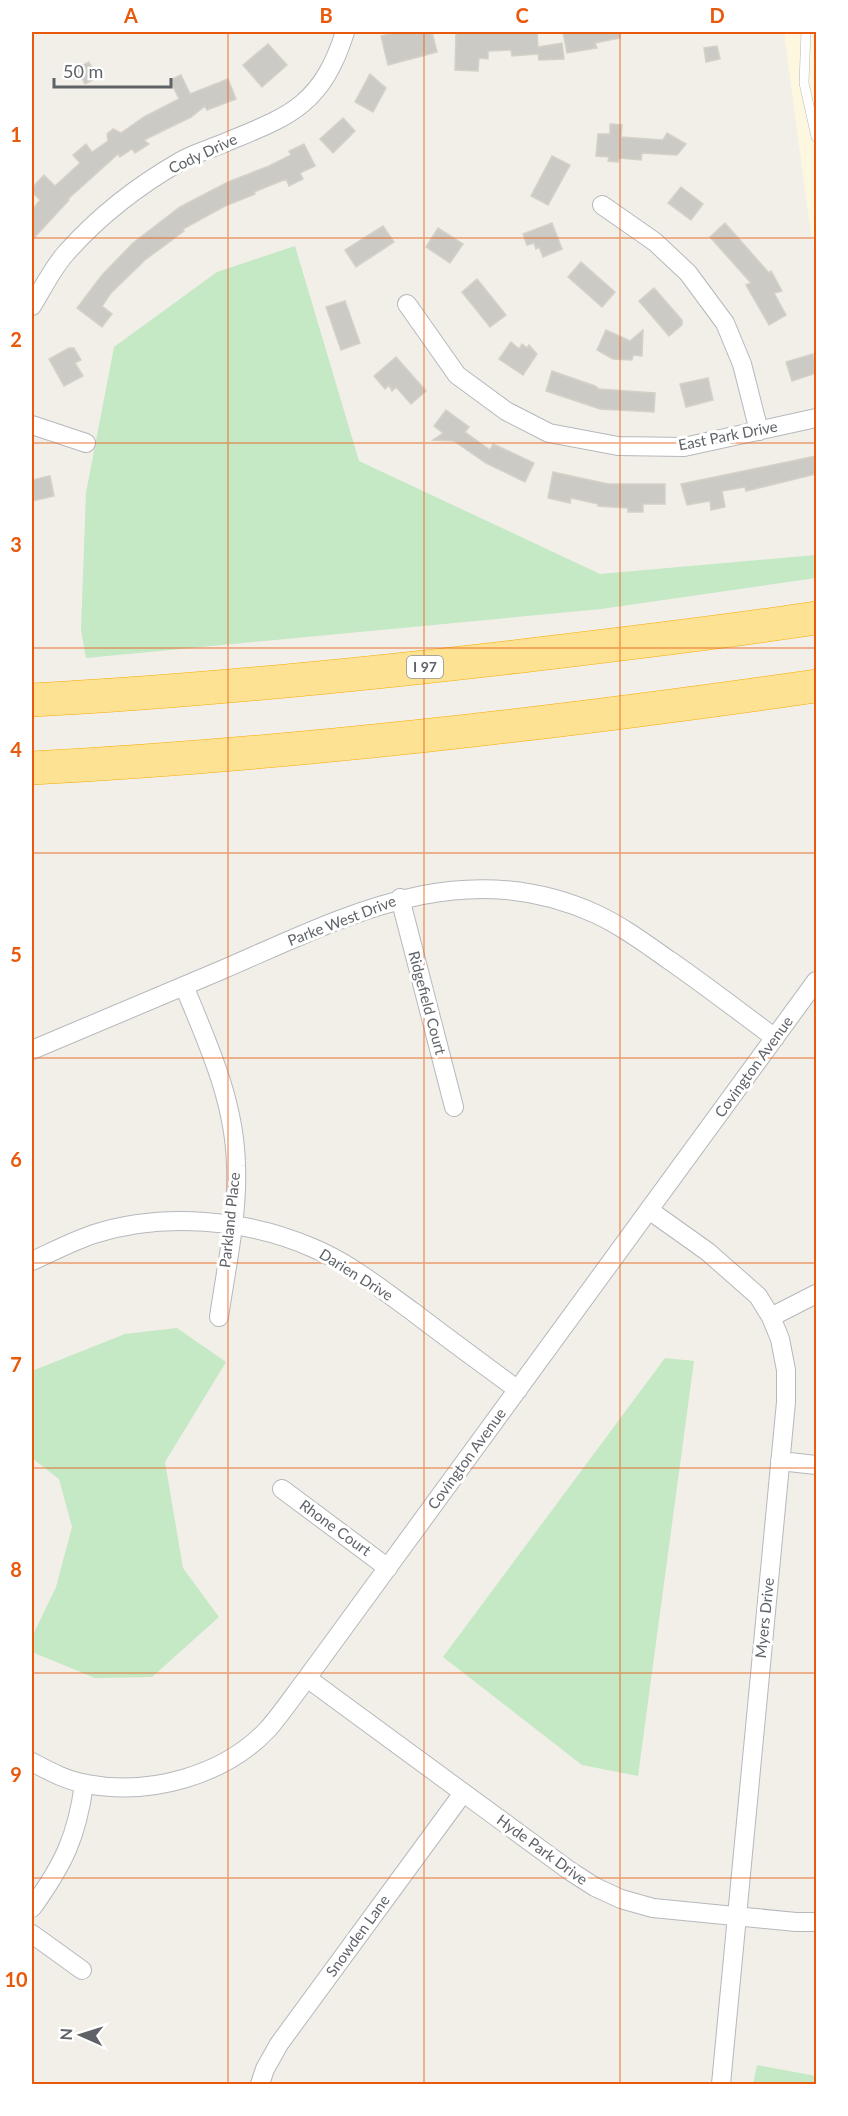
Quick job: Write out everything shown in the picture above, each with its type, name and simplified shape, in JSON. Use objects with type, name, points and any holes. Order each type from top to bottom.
[{"type":"highway","name":"I 97","points":[[32,700],[250,684],[440,666],[816,618]]},
{"type":"highway","points":[[32,768],[253,752],[447,733],[816,687]]},
{"type":"street","name":"Cody Drive","points":[[32,306],[66,253],[127,196],[183,159],[276,121],[299,108],[327,74],[345,32]]},
{"type":"street","points":[[603,205],[654,242],[688,273],[725,323],[742,364],[759,431]]},
{"type":"street","name":"East Park Drive","points":[[407,304],[457,375],[506,411],[549,434],[618,446],[684,447],[816,418]]},
{"type":"street","points":[[32,424],[86,443]]},
{"type":"street","name":"Parke West Drive","points":[[32,1050],[372,907],[400,898],[432,892],[478,890],[534,894],[596,914],[629,932],[775,1038]]},
{"type":"street","name":"Ridgefield Court","points":[[400,898],[454,1107]]},
{"type":"street","name":"Covington Avenue","points":[[32,1762],[84,1784],[124,1788],[146,1786],[171,1782],[222,1763],[246,1748],[267,1729],[388,1568],[816,981]]},
{"type":"street","name":"Parkland Place","points":[[184,986],[215,1062],[228,1108],[236,1166],[235,1199],[219,1317]]},
{"type":"street","name":"Myers Drive","points":[[649,1210],[708,1252],[758,1296],[771,1317],[780,1339],[786,1370],[786,1402],[722,2085]]},
{"type":"street","name":"Darien Drive","points":[[32,1261],[94,1234],[123,1228],[178,1222],[231,1225],[283,1237],[313,1248],[345,1264],[518,1390]]},
{"type":"street","points":[[771,1317],[816,1294]]},
{"type":"street","points":[[780,1461],[816,1465]]},
{"type":"street","name":"Rhone Court","points":[[282,1490],[388,1568]]},
{"type":"street","name":"Hyde Park Drive","points":[[307,1678],[595,1887],[621,1899],[653,1908],[816,1922]]},
{"type":"street","points":[[32,1908],[64,1861],[75,1834],[84,1784]]},
{"type":"street","name":"Snowden Lane","points":[[260,2085],[264,2069],[279,2044],[463,1793]]},
{"type":"street","points":[[32,1934],[81,1970]]},
{"type":"lane","points":[[806,32],[804,83],[816,137]]},
{"type":"shaded area","points":[[784,32],[816,32],[816,258],[809,220]]},
{"type":"green space","points":[[295,246],[359,461],[600,574],[816,555],[816,578],[601,609],[86,658],[81,630],[86,493],[114,347],[217,272]]},
{"type":"green space","points":[[177,1328],[226,1362],[165,1462],[183,1568],[219,1617],[152,1677],[95,1678],[32,1652],[32,1637],[56,1587],[72,1527],[59,1479],[32,1458],[32,1371],[125,1334]]},
{"type":"green space","points":[[665,1358],[694,1361],[638,1776],[582,1765],[443,1657]]},
{"type":"green space","points":[[757,2065],[816,2076],[816,2084],[753,2084]]},
{"type":"building","points":[[400,32],[432,32],[437,52],[388,65],[381,36]]},
{"type":"building","points":[[456,32],[537,32],[538,47],[562,43],[564,59],[539,60],[538,54],[512,56],[511,50],[488,51],[488,59],[479,58],[478,71],[455,70]]},
{"type":"building","points":[[563,32],[620,32],[620,38],[595,43],[597,48],[567,53]]},
{"type":"building","points":[[268,44],[287,65],[262,87],[243,65]]},
{"type":"building","points":[[717,46],[720,59],[706,62],[704,48]]},
{"type":"building","points":[[89,62],[97,78],[85,84],[77,68]]},
{"type":"building","points":[[370,74],[386,88],[373,112],[355,102]]},
{"type":"building","points":[[181,75],[190,94],[228,79],[236,99],[207,110],[205,106],[191,117],[144,140],[149,144],[135,153],[132,149],[120,157],[118,154],[68,199],[32,240],[32,210],[40,200],[32,192],[32,188],[44,175],[55,186],[80,163],[73,155],[86,144],[92,152],[108,141],[107,134],[113,129],[121,133],[144,117],[179,99],[170,80]]},
{"type":"building","points":[[343,118],[355,131],[333,153],[320,139]]},
{"type":"building","points":[[610,124],[622,125],[621,137],[663,140],[667,133],[686,144],[677,155],[642,153],[641,160],[619,158],[618,162],[608,161],[609,157],[596,156],[598,134],[610,134]]},
{"type":"building","points":[[304,144],[315,166],[300,173],[303,179],[289,186],[286,179],[254,192],[255,194],[225,206],[183,229],[184,231],[145,260],[111,293],[102,306],[112,314],[102,327],[77,308],[102,275],[133,243],[180,207],[228,182],[291,155],[289,151]]},
{"type":"building","points":[[552,156],[570,165],[548,205],[531,196]]},
{"type":"building","points":[[681,187],[703,204],[691,220],[668,203]]},
{"type":"building","points":[[552,223],[562,249],[543,257],[539,247],[536,249],[534,243],[527,245],[523,234]]},
{"type":"building","points":[[725,223],[769,273],[771,271],[782,291],[774,293],[786,315],[769,325],[746,285],[751,283],[710,237]]},
{"type":"building","points":[[383,226],[394,242],[356,267],[345,250]]},
{"type":"building","points":[[438,228],[463,244],[450,263],[426,247]]},
{"type":"building","points":[[581,262],[615,292],[602,307],[568,277]]},
{"type":"building","points":[[477,279],[506,315],[490,327],[462,292]]},
{"type":"building","points":[[654,288],[682,320],[682,325],[669,336],[639,301]]},
{"type":"building","points":[[345,301],[360,343],[341,350],[326,307]]},
{"type":"building","points":[[606,330],[630,341],[643,330],[642,356],[633,355],[632,360],[613,359],[597,350]]},
{"type":"building","points":[[511,342],[519,349],[522,344],[527,348],[529,345],[537,354],[523,375],[499,359]]},
{"type":"building","points":[[69,348],[74,348],[81,360],[75,363],[83,376],[64,386],[49,359]]},
{"type":"building","points":[[813,354],[816,373],[792,381],[786,362]]},
{"type":"building","points":[[396,357],[426,391],[411,404],[396,387],[392,391],[389,385],[385,389],[374,376]]},
{"type":"building","points":[[552,371],[599,389],[655,393],[654,412],[600,409],[546,391]]},
{"type":"building","points":[[708,378],[713,400],[686,407],[680,384]]},
{"type":"building","points":[[446,410],[469,427],[465,432],[490,450],[493,444],[534,463],[525,482],[486,463],[454,441],[433,440],[443,433],[434,426]]},
{"type":"building","points":[[816,456],[816,474],[746,491],[745,487],[722,491],[725,507],[711,510],[710,501],[687,505],[681,484]]},
{"type":"building","points":[[553,472],[608,484],[665,484],[665,504],[643,504],[643,512],[628,512],[628,508],[598,506],[598,504],[571,498],[570,503],[548,498]]},
{"type":"building","points":[[50,476],[54,496],[32,501],[32,480]]}]
